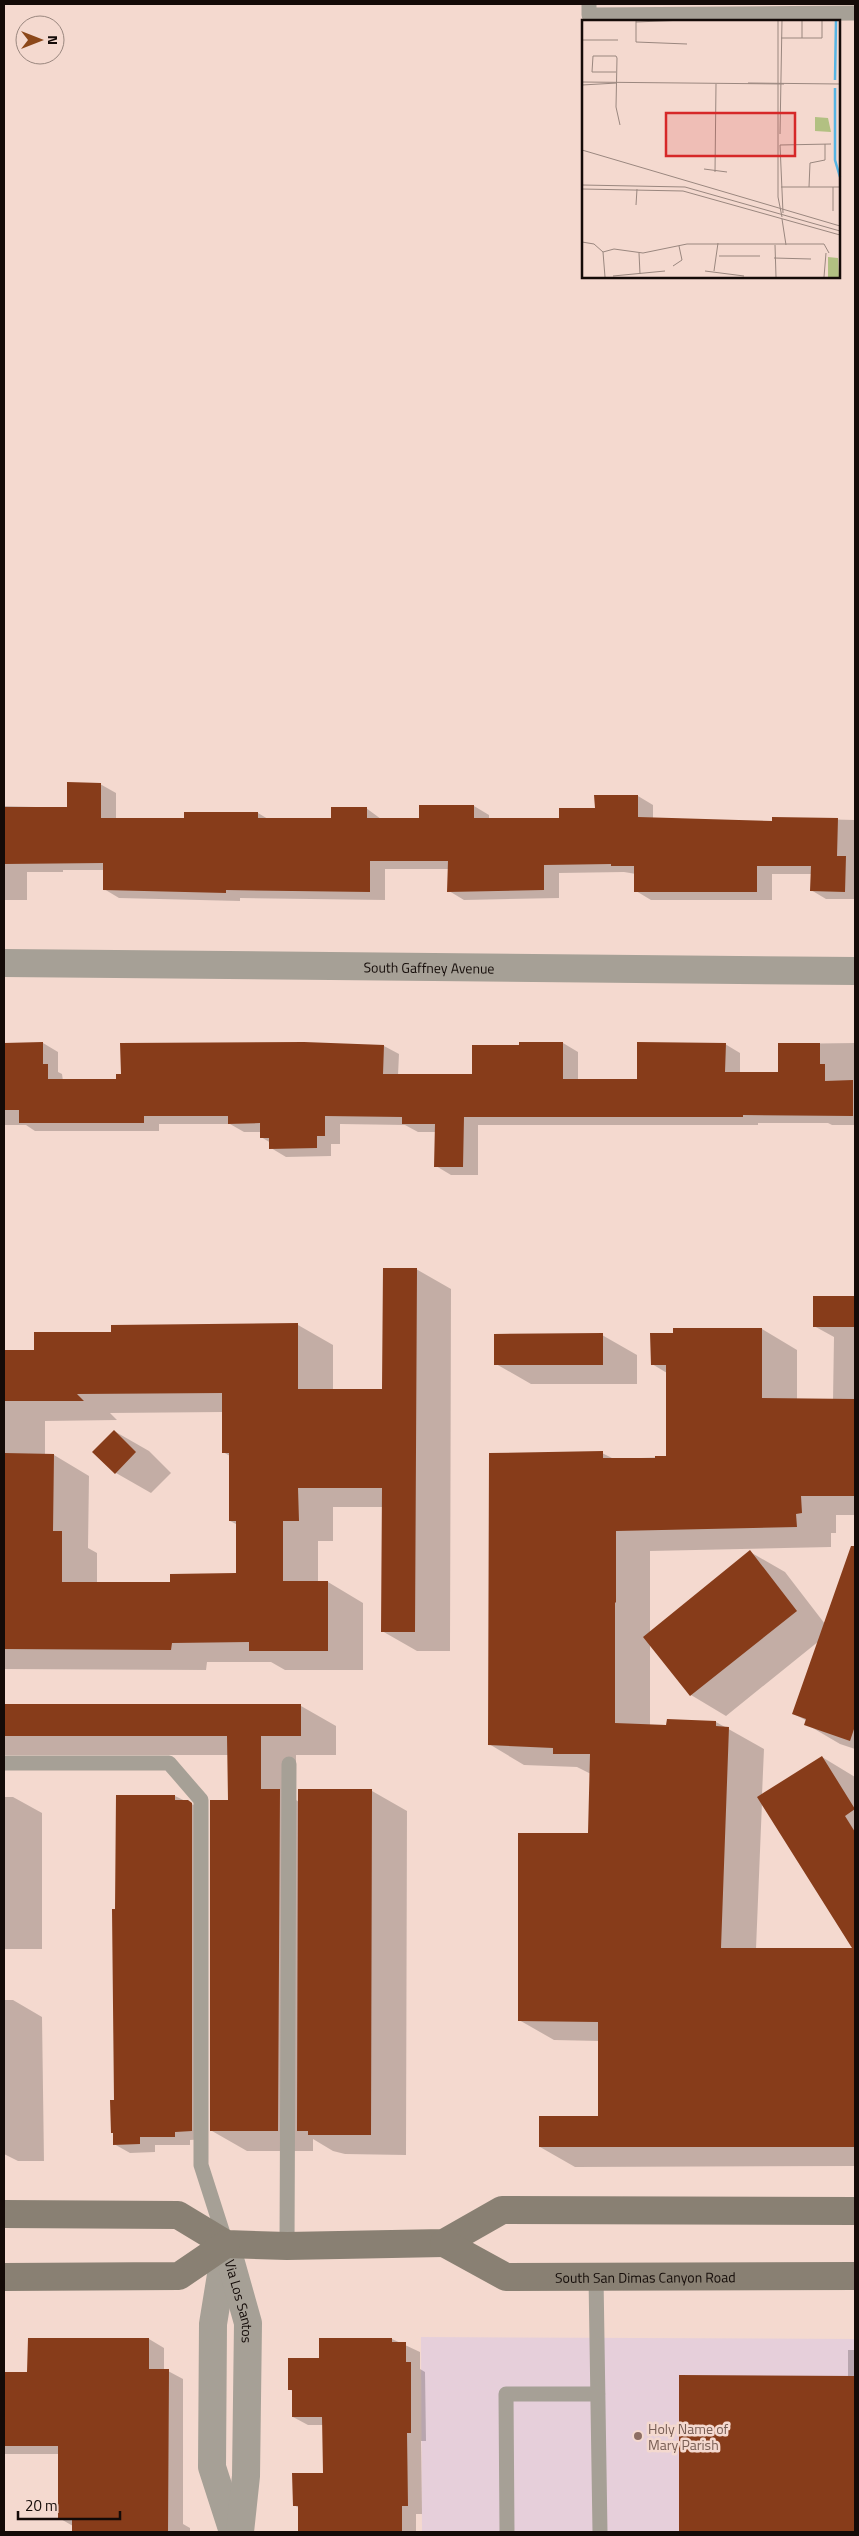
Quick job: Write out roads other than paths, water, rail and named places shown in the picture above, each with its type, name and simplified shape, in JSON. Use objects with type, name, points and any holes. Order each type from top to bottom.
[{"type":"main road","name":"South San Dimas Canyon Road","points":[[4,2214],[178,2216],[226,2244],[287,2246],[444,2243],[502,2210],[855,2211]]},
{"type":"main road","name":"South San Dimas Canyon Road","points":[[444,2243],[506,2277],[855,2276]]},
{"type":"main road","points":[[4,2277],[179,2276],[226,2244]]},
{"type":"street","name":"South Gaffney Avenue","points":[[4,963],[855,971]]},
{"type":"street","name":"Via Los Santos","points":[[226,2244],[213,2324],[212,2467],[233,2532]]},
{"type":"street","name":"Via Los Santos","points":[[226,2244],[248,2323],[246,2476],[240,2532]]},
{"type":"lane","points":[[589,4],[589,15],[757,8],[855,13]]},
{"type":"lane","points":[[4,1764],[169,1763],[201,1800],[201,2165],[226,2244]]},
{"type":"lane","points":[[287,2246],[289,1764]]},
{"type":"lane","points":[[596,2277],[600,2532]]},
{"type":"lane","points":[[506,2532],[506,2394],[598,2394]]},
{"type":"place","name":"Holy Name of Mary Parish","points":[[638,2436]]}]
